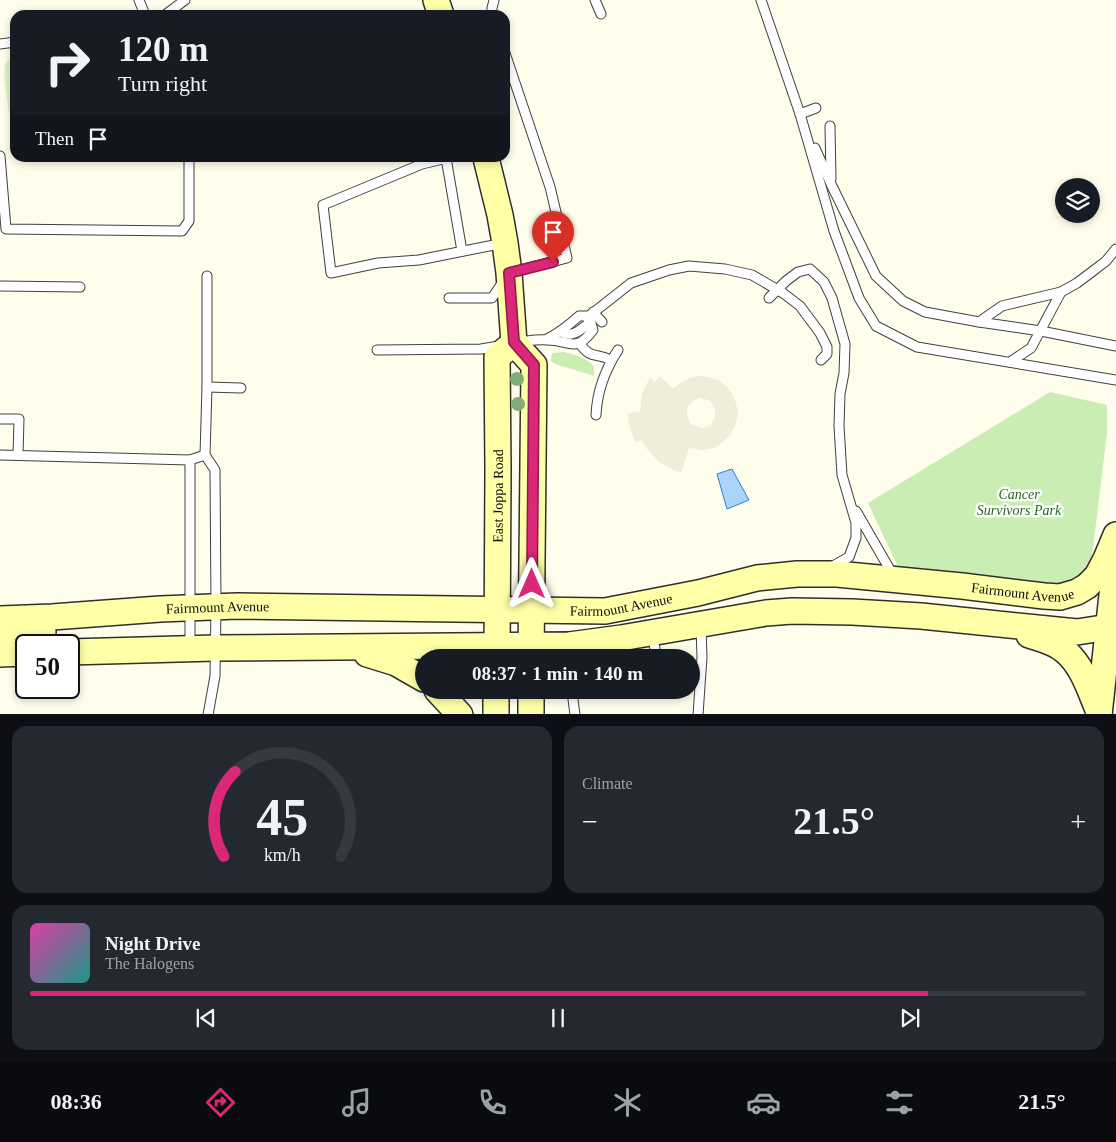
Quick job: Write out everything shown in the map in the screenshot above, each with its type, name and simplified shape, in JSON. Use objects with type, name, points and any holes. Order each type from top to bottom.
[{"type":"main road","points":[[487,162],[505,243],[514,342],[534,365],[531,649]]},
{"type":"main road","name":"East Joppa Road","points":[[497,649],[497,357],[514,342]]},
{"type":"main road","name":"Fairmount Avenue","points":[[0,619],[216,606],[605,611],[698,594],[757,578],[797,574],[837,574],[1044,596],[1060,596],[1077,592],[1087,586],[1097,576],[1116,535]]},
{"type":"main road","points":[[1100,714],[1112,625],[1116,558]]},
{"type":"main road","points":[[547,649],[766,613],[792,611],[901,615],[1077,632],[1112,625]]},
{"type":"main road","points":[[0,637],[43,632],[115,612]]},
{"type":"main road","points":[[1003,624],[1055,644],[1065,651],[1083,674],[1100,714]]},
{"type":"main road","points":[[307,647],[360,652],[396,663],[415,674]]},
{"type":"main road","points":[[80,652],[307,647],[415,649]]},
{"type":"main road","points":[[0,654],[15,653]]},
{"type":"main road","points":[[446,699],[460,714]]},
{"type":"main road","points":[[496,699],[496,714]]},
{"type":"main road","points":[[531,699],[531,714]]},
{"type":"lane","points":[[172,10],[185,0]]},
{"type":"lane","points":[[761,0],[800,114],[834,231],[859,298],[876,326],[917,347],[1116,380]]},
{"type":"lane","points":[[596,3],[600,14]]},
{"type":"lane","points":[[449,298],[492,298],[509,273],[567,258],[550,187],[510,67]]},
{"type":"lane","points":[[800,114],[816,108]]},
{"type":"lane","points":[[800,114],[831,184],[876,276],[903,301],[925,312],[1041,331],[1116,346]]},
{"type":"lane","points":[[830,126],[831,184]]},
{"type":"lane","points":[[0,156],[6,229],[182,231],[190,221],[189,162]]},
{"type":"lane","points":[[430,162],[323,205],[331,273],[378,263],[419,260],[505,243]]},
{"type":"lane","points":[[447,162],[462,251]]},
{"type":"lane","points":[[979,322],[1002,306],[1061,292],[1106,261],[1116,249]]},
{"type":"lane","points":[[548,340],[561,332],[564,327],[579,316],[591,314],[631,283],[669,270],[688,266],[725,269],[752,275],[783,292],[800,306],[820,333],[827,347],[827,354],[821,360]]},
{"type":"lane","points":[[769,298],[798,272],[810,269],[824,282],[832,298],[845,344],[844,373],[840,394],[842,475],[856,523],[856,538],[849,557],[832,567],[797,574]]},
{"type":"lane","points":[[207,276],[205,455],[215,470],[216,606],[215,676],[208,714]]},
{"type":"lane","points":[[0,286],[80,287]]},
{"type":"lane","points":[[1010,362],[1031,348],[1061,292]]},
{"type":"lane","points":[[377,350],[481,349],[514,342],[548,340],[580,344],[592,330],[591,314]]},
{"type":"lane","points":[[591,314],[602,322]]},
{"type":"lane","points":[[580,344],[587,353],[603,356],[611,360]]},
{"type":"lane","points":[[596,415],[600,385],[611,360],[618,350]]},
{"type":"lane","points":[[207,387],[241,388]]},
{"type":"lane","points":[[0,419],[19,419],[18,455]]},
{"type":"lane","points":[[0,454],[190,460],[205,455]]},
{"type":"lane","points":[[190,460],[190,648]]},
{"type":"lane","points":[[848,498],[896,580]]},
{"type":"lane","points":[[698,714],[702,657],[701,624]]},
{"type":"lane","points":[[652,633],[655,649]]},
{"type":"lane","points":[[573,699],[574,714]]},
{"type":"green space","points":[[9,60],[9,113],[4,77],[5,64]]},
{"type":"green space","points":[[564,352],[581,357],[589,362],[594,368],[594,376],[555,364],[551,361],[552,353]]},
{"type":"green space","name":"Cancer Survivors Park","points":[[1050,392],[1107,405],[1107,433],[1092,556],[1084,579],[1068,586],[899,569],[868,503]]},
{"type":"shaded area","points":[[660,376],[673,389],[689,378],[708,377],[718,380],[726,386],[736,403],[738,413],[736,424],[731,434],[714,448],[703,450],[689,448],[681,473],[659,462],[641,440],[636,442],[629,423],[628,413],[640,412],[642,394],[650,377],[655,382]],"holes":[[[700,398],[708,400],[715,409],[715,418],[710,425],[702,428],[690,423],[687,407],[693,401]]]},
{"type":"water","points":[[732,469],[749,500],[727,509],[717,474]]},
{"type":"route","points":[[532,584],[534,365],[514,342],[509,273],[553,262]]}]
